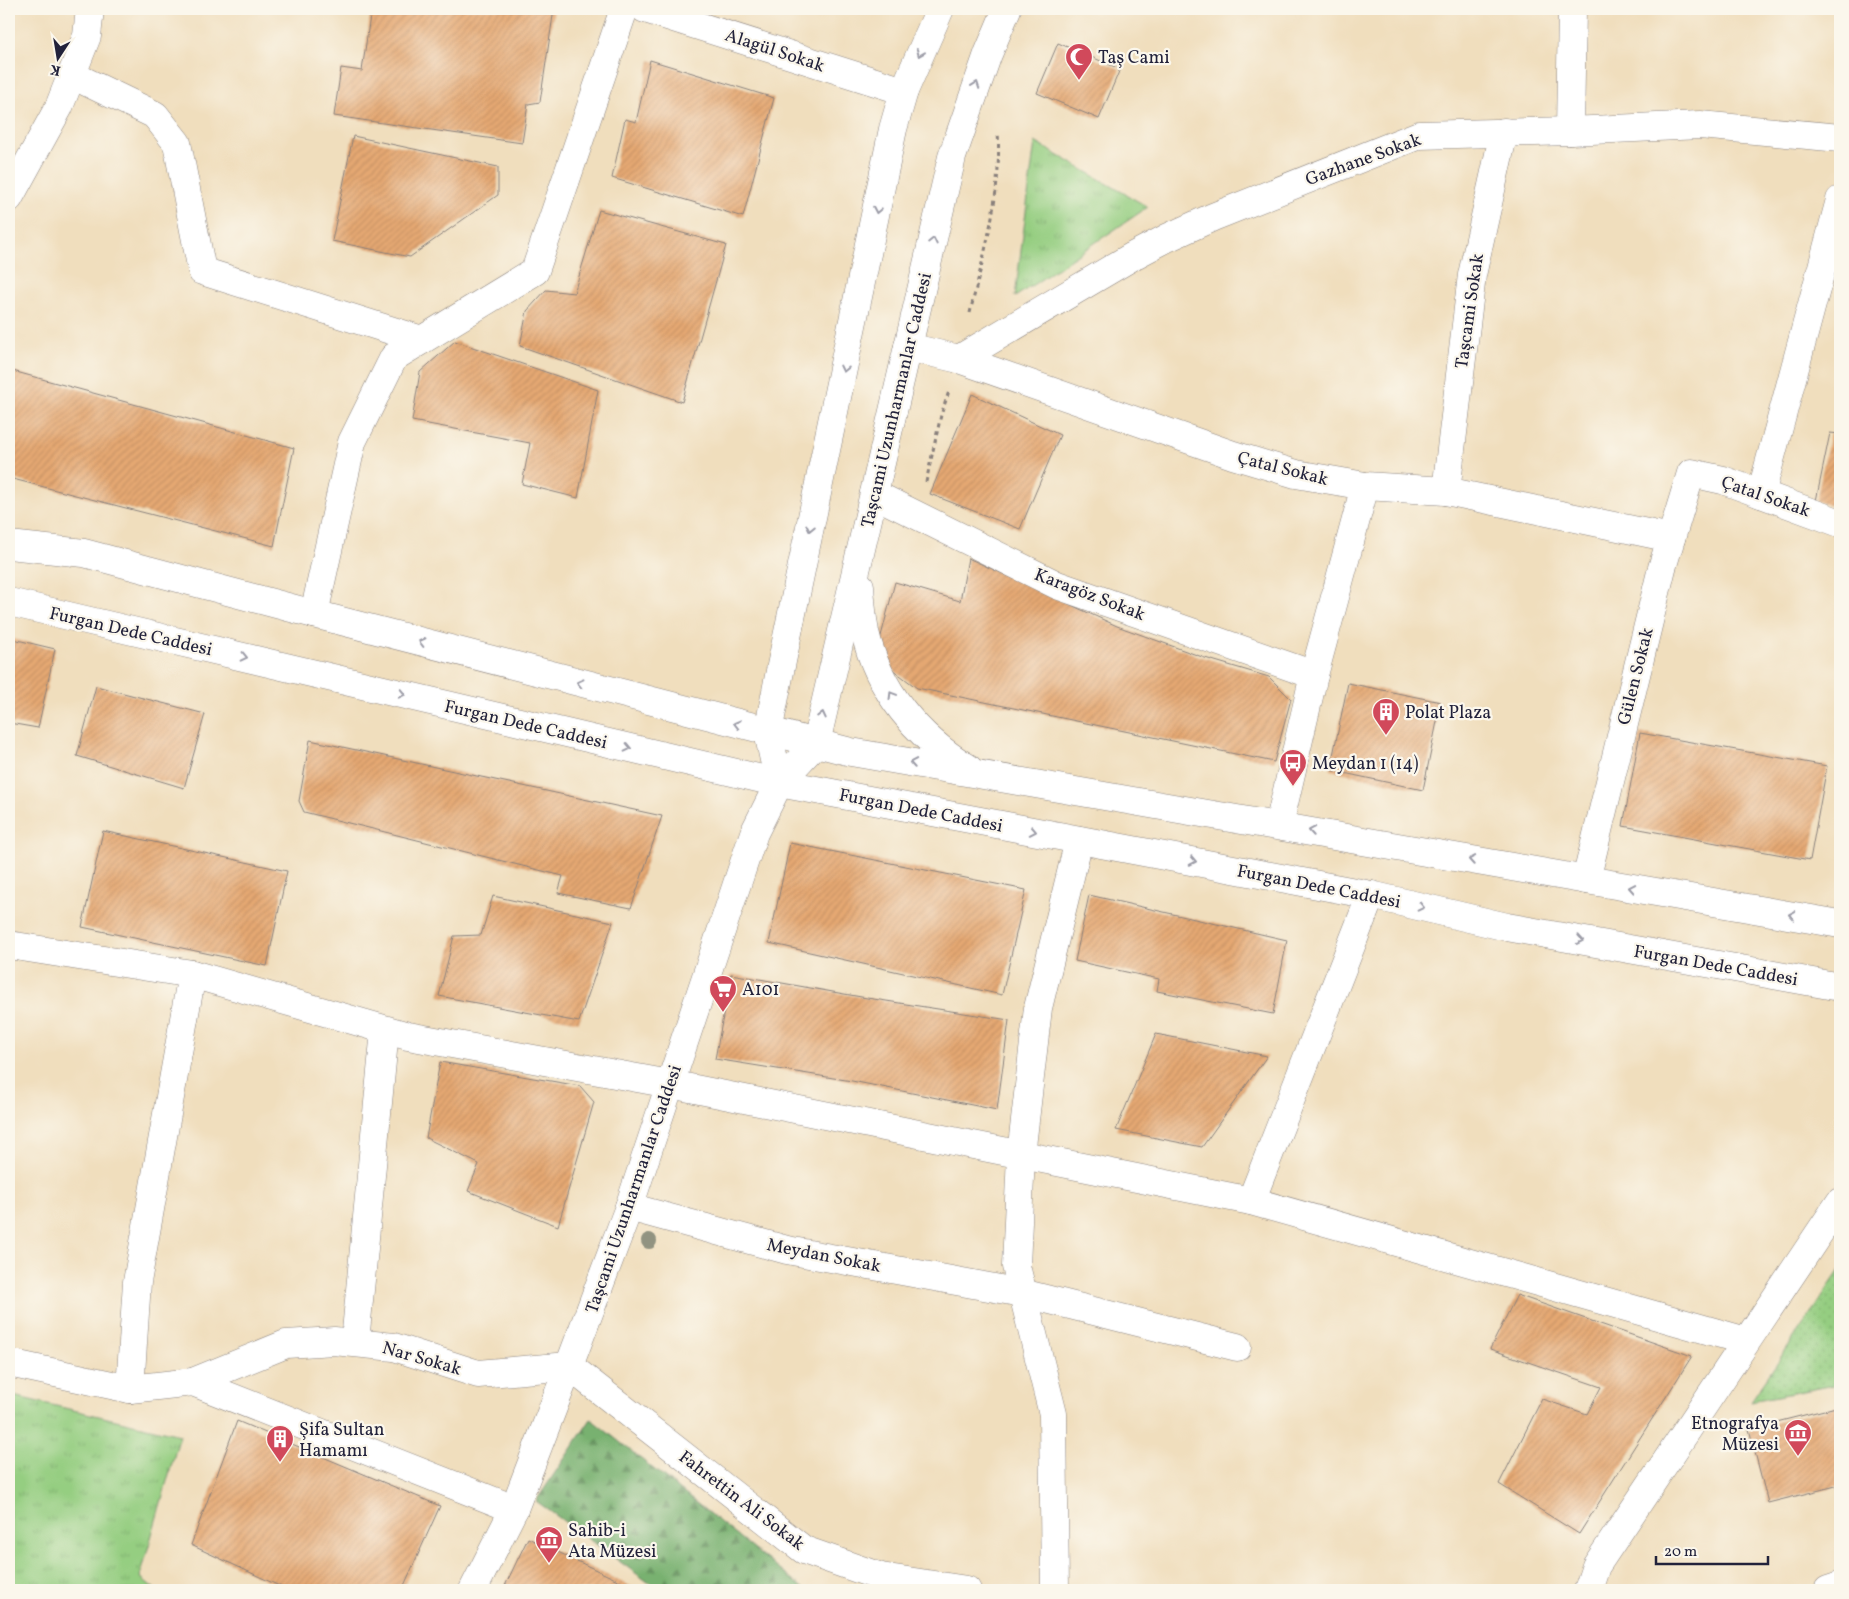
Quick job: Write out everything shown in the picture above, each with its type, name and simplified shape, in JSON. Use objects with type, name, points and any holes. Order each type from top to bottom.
[{"type":"street","points":[[9,198],[59,107],[87,36],[90,9]]},
{"type":"street","points":[[314,614],[352,442],[394,357],[535,271],[624,9]]},
{"type":"street","name":"Alagül Sokak","points":[[645,9],[904,91]]},
{"type":"street","points":[[779,783],[768,732],[894,129],[904,91],[940,9]]},
{"type":"street","name":"Taşcami Uzunharmanlar Caddesi","points":[[473,1590],[514,1509],[629,1207],[754,833],[779,783],[816,743],[952,157],[988,54],[1007,9]]},
{"type":"street","points":[[1570,132],[1572,9]]},
{"type":"street","points":[[72,75],[156,115],[177,143],[202,271],[422,340]]},
{"type":"street","name":"Gazhane Sokak","points":[[959,359],[1133,256],[1213,217],[1418,135],[1570,132],[1700,124],[1839,136]]},
{"type":"street","name":"Taşcami Sokak","points":[[1446,491],[1472,275],[1504,132]]},
{"type":"street","points":[[1761,494],[1840,200]]},
{"type":"street","name":"Çatal Sokak","points":[[908,347],[959,359],[1233,455],[1296,474],[1365,486],[1446,491],[1671,538]]},
{"type":"street","name":"Çatal Sokak","points":[[1691,473],[1723,480],[1840,522]]},
{"type":"street","name":"Gülen Sokak","points":[[1586,880],[1659,577],[1691,473]]},
{"type":"street","points":[[1279,825],[1314,675],[1365,486]]},
{"type":"street","name":"Karagöz Sokak","points":[[874,494],[1057,585],[1314,675]]},
{"type":"street","points":[[9,545],[84,553],[768,732],[852,752],[1115,799],[1279,825],[1586,880],[1840,922]]},
{"type":"street","points":[[858,562],[865,632],[875,662],[890,694],[907,718],[926,738],[948,756],[978,774]]},
{"type":"street","name":"Furgan Dede Caddesi","points":[[9,602],[779,783],[1371,895],[1507,927],[1840,987]]},
{"type":"street","points":[[1055,1590],[1053,1414],[1016,1266],[1021,1154],[1038,1008],[1079,840]]},
{"type":"street","points":[[1251,1202],[1371,895]]},
{"type":"street","points":[[9,945],[192,974],[408,1036],[670,1084],[1251,1202],[1746,1341]]},
{"type":"street","points":[[130,1389],[137,1282],[192,974]]},
{"type":"street","points":[[355,1342],[385,1030]]},
{"type":"street","points":[[1588,1590],[1596,1566],[1840,1202]]},
{"type":"street","name":"Meydan Sokak","points":[[629,1207],[787,1250],[1022,1293],[1237,1347]]},
{"type":"street","name":"Nar Sokak","points":[[192,1382],[286,1344],[334,1341],[394,1347],[478,1374],[569,1366]]},
{"type":"street","points":[[9,1363],[130,1389],[192,1382],[514,1509]]},
{"type":"street","name":"Fahrettin Ali Sokak","points":[[569,1366],[804,1550],[881,1577],[967,1590]]},
{"type":"path","points":[[912,513],[926,482],[942,415],[959,359],[995,202],[999,179],[998,131]]},
{"type":"green space","points":[[1035,142],[1148,207],[1015,297]]},
{"type":"green space","points":[[1840,1270],[1840,1384],[1751,1401]]},
{"type":"green space","points":[[9,1395],[180,1435],[140,1577],[156,1590],[9,1590]]},
{"type":"green space","points":[[591,1419],[805,1590],[659,1590],[536,1501]]},
{"type":"building","points":[[371,9],[554,9],[540,102],[528,104],[522,143],[334,116],[341,68],[362,71]]},
{"type":"building","name":"Taş Cami","points":[[1058,43],[1120,69],[1099,119],[1037,93]]},
{"type":"building","points":[[650,60],[774,98],[743,217],[612,178],[625,119],[636,122]]},
{"type":"building","points":[[353,136],[498,167],[498,195],[410,257],[332,241]]},
{"type":"building","points":[[599,210],[726,245],[682,402],[520,346],[527,311],[546,290],[574,293]]},
{"type":"building","points":[[455,341],[598,390],[578,498],[522,484],[530,443],[412,421],[420,372]]},
{"type":"building","points":[[9,370],[294,448],[274,546],[9,478]]},
{"type":"building","points":[[972,394],[1060,435],[1020,529],[930,494]]},
{"type":"building","points":[[1830,433],[1840,434],[1840,509],[1816,501]]},
{"type":"building","points":[[968,558],[1117,626],[1205,658],[1269,677],[1291,699],[1274,762],[917,688],[892,669],[879,644],[895,582],[960,601]]},
{"type":"building","points":[[9,638],[55,649],[38,728],[9,723]]},
{"type":"building","name":"Polat Plaza","points":[[1348,683],[1441,702],[1423,790],[1330,770]]},
{"type":"building","points":[[96,686],[205,714],[184,788],[77,756]]},
{"type":"building","points":[[1640,733],[1827,766],[1810,860],[1623,826]]},
{"type":"building","points":[[310,740],[662,816],[631,908],[558,893],[563,876],[304,812],[299,801]]},
{"type":"building","points":[[103,831],[287,871],[267,966],[82,927]]},
{"type":"building","points":[[790,843],[1026,890],[1002,995],[769,943]]},
{"type":"building","points":[[1089,895],[1287,940],[1273,1014],[1157,991],[1159,979],[1075,961]]},
{"type":"building","points":[[493,896],[613,922],[579,1022],[439,996],[454,936],[481,935]]},
{"type":"building","points":[[731,974],[1009,1020],[997,1110],[852,1081],[715,1059]]},
{"type":"building","points":[[1156,1034],[1267,1056],[1202,1147],[1116,1130]]},
{"type":"building","points":[[440,1062],[580,1086],[594,1102],[558,1226],[468,1191],[479,1164],[426,1138]]},
{"type":"building","points":[[1517,1295],[1692,1356],[1579,1534],[1499,1484],[1542,1399],[1587,1414],[1601,1387],[1490,1349]]},
{"type":"building","name":"Etnografya Müzesi","points":[[1840,1406],[1840,1485],[1768,1503],[1749,1429]]},
{"type":"building","name":"Şifa Sultan Hamamı","points":[[237,1421],[440,1506],[402,1590],[288,1590],[191,1545]]},
{"type":"building","name":"Sahib-i Ata Müzesi","points":[[528,1538],[639,1590],[503,1590]]},
{"type":"place","name":"Taş Cami","points":[[1079,81]]},
{"type":"place","name":"Polat Plaza","points":[[1386,736]]},
{"type":"place","name":"Meydan 1 (14)","points":[[1293,787]]},
{"type":"place","name":"A101","points":[[723,1013]]},
{"type":"place","name":"Etnografya Müzesi","points":[[1798,1457]]},
{"type":"place","name":"Şifa Sultan Hamamı","points":[[280,1463]]},
{"type":"place","name":"Sahib-i Ata Müzesi","points":[[549,1564]]}]
